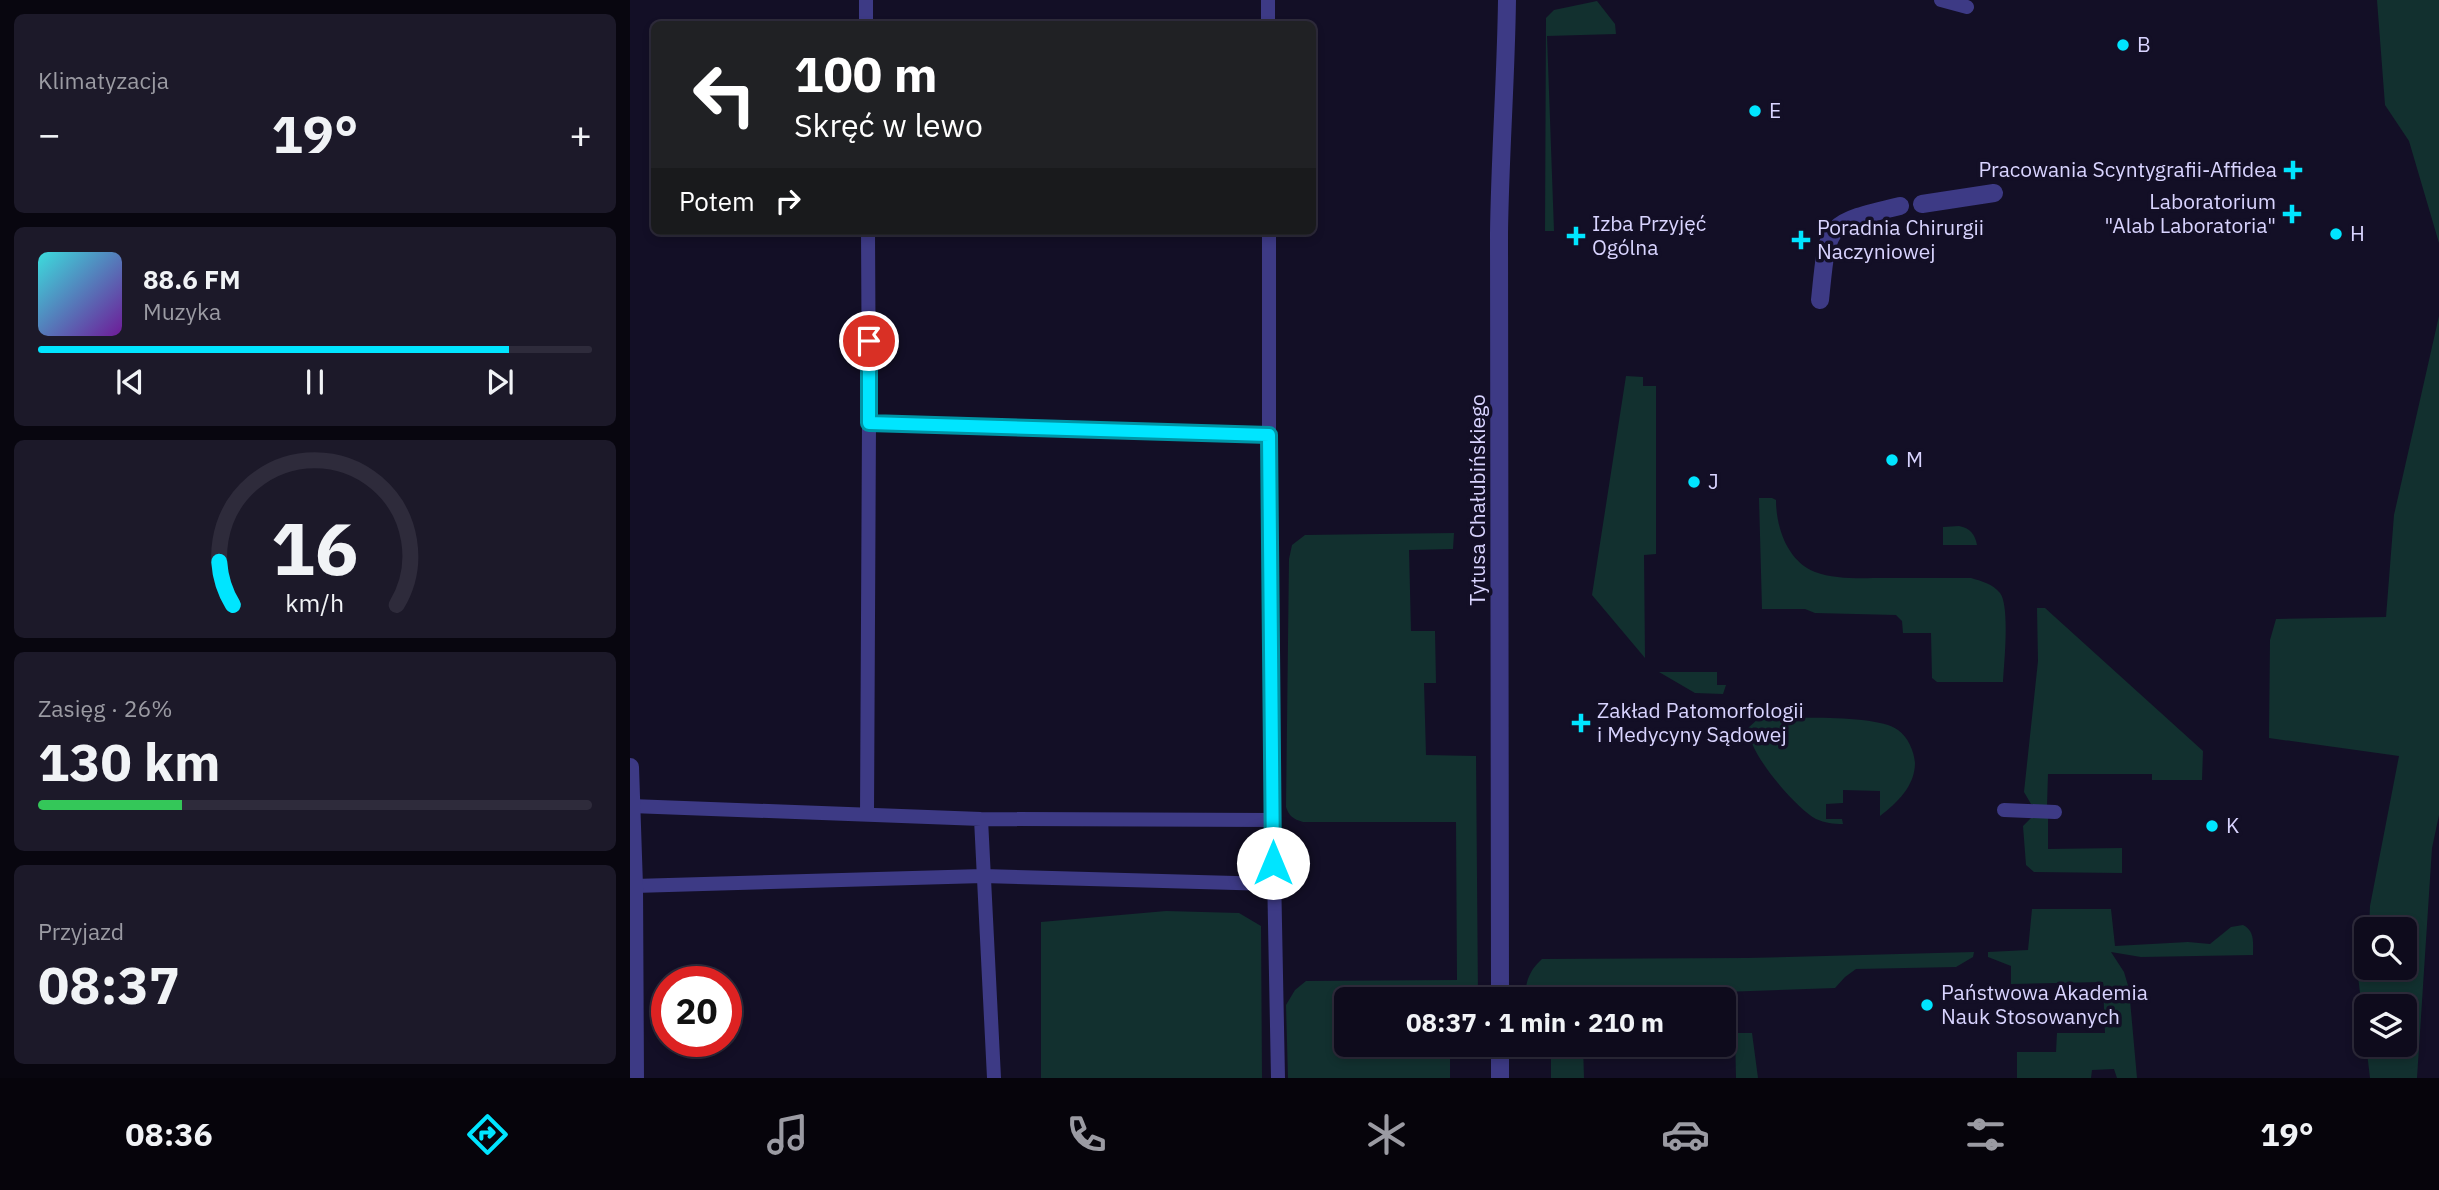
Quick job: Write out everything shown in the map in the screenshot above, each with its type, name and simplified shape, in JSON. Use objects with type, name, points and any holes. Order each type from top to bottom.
[{"type":"street","name":"Tytusa Chałubińskiego","points":[[1500,987],[1499,233],[1507,0]]},
{"type":"street","points":[[1922,204],[1994,193]]},
{"type":"street","points":[[1819,300],[1826,242],[1837,226],[1867,214],[1900,206]]},
{"type":"street","points":[[630,767],[635,1078]]},
{"type":"street","points":[[1500,1057],[1500,1078]]},
{"type":"lane","points":[[866,0],[866,21]]},
{"type":"lane","points":[[1268,0],[1268,21]]},
{"type":"lane","points":[[1941,0],[1967,8]]},
{"type":"lane","points":[[867,814],[868,235]]},
{"type":"lane","points":[[1269,235],[1273,884],[1278,1078]]},
{"type":"lane","points":[[869,423],[1269,435]]},
{"type":"lane","points":[[630,806],[981,818],[1273,820]]},
{"type":"lane","points":[[2004,810],[2055,812]]},
{"type":"lane","points":[[981,818],[994,1078]]},
{"type":"lane","points":[[634,887],[984,876],[1273,884]]},
{"type":"green space","points":[[2377,0],[2439,0],[2439,243],[2409,141],[2385,105]]},
{"type":"green space","points":[[1597,1],[1615,24],[1616,34],[1547,36],[1554,231],[1545,231],[1546,18],[1554,10]]},
{"type":"green space","points":[[2439,316],[2439,815],[2432,848],[2417,1078],[2370,1078],[2367,1057],[2417,1057],[2417,994],[2360,994],[2358,980],[2417,980],[2417,917],[2370,917],[2399,756],[2269,738],[2270,640],[2276,619],[2386,617],[2394,515]]},
{"type":"green space","points":[[1626,376],[1643,377],[1643,386],[1656,386],[1656,554],[1644,555],[1645,658],[1592,595]]},
{"type":"green space","points":[[1759,498],[1776,500],[1778,521],[1790,552],[1805,567],[1815,572],[1849,578],[1971,578],[1994,587],[2000,593],[2005,610],[2003,682],[1937,682],[1932,678],[1931,633],[1903,633],[1902,621],[1896,615],[1762,609]]},
{"type":"green space","points":[[1959,526],[1971,532],[1977,545],[1943,545],[1943,527]]},
{"type":"green space","points":[[1454,533],[1453,549],[1409,550],[1411,631],[1435,631],[1436,683],[1424,683],[1426,755],[1476,756],[1478,987],[1334,987],[1334,1057],[1450,1057],[1450,1078],[1288,1078],[1286,1005],[1295,990],[1306,981],[1457,980],[1456,822],[1303,822],[1292,817],[1286,807],[1289,559],[1292,545],[1305,535]]},
{"type":"green space","points":[[2037,608],[2045,608],[2203,751],[2202,780],[2152,780],[2152,774],[2048,774],[2047,806],[2031,804],[2024,792],[2038,661]]},
{"type":"green space","points":[[1659,672],[1717,672],[1717,685],[1726,685],[1723,694],[1695,693]]},
{"type":"green space","points":[[1831,718],[1887,725],[1902,733],[1910,745],[1915,763],[1912,779],[1899,800],[1880,816],[1880,791],[1843,790],[1843,803],[1826,804],[1826,819],[1842,819],[1843,824],[1816,819],[1785,792],[1764,765],[1750,739],[1748,728],[1758,719]]},
{"type":"green space","points":[[2032,817],[2048,817],[2048,849],[2122,848],[2122,873],[2034,872],[2026,865],[2023,826]]},
{"type":"green space","points":[[2032,909],[2111,909],[2115,946],[2188,942],[2210,944],[2231,927],[2243,925],[2251,934],[2253,955],[2141,957],[2111,952],[2124,972],[2129,989],[2137,1078],[2117,1078],[2114,1069],[2092,1070],[2091,1078],[2017,1078],[2017,1052],[2056,1052],[2057,1033],[2105,1033],[2103,982],[2011,984],[2011,966],[1988,957],[1988,952],[2028,950]]},
{"type":"green space","points":[[1166,911],[1239,913],[1261,926],[1262,1078],[1041,1078],[1041,922]]},
{"type":"green space","points":[[1974,952],[1973,957],[1956,967],[1856,969],[1835,988],[1736,991],[1736,987],[1526,987],[1534,968],[1542,959],[1747,958]]},
{"type":"green space","points":[[1736,1033],[1752,1033],[1758,1078],[1736,1078]]},
{"type":"green space","points":[[1551,1057],[1583,1057],[1584,1078],[1551,1078]]},
{"type":"place","name":"B","points":[[2123,45]]},
{"type":"place","name":"E","points":[[1755,111]]},
{"type":"place","name":"Pracowania Scyntygrafii-Affidea","points":[[2293,170]]},
{"type":"place","name":"Laboratorium \"Alab Laboratoria\"","points":[[2292,214]]},
{"type":"place","name":"H","points":[[2336,234]]},
{"type":"place","name":"Izba Przyjęć Ogólna","points":[[1576,236]]},
{"type":"place","name":"Poradnia Chirurgii Naczyniowej","points":[[1801,240]]},
{"type":"place","name":"M","points":[[1892,460]]},
{"type":"place","name":"J","points":[[1694,482]]},
{"type":"place","name":"Zakład Patomorfologii i Medycyny Sądowej","points":[[1581,723]]},
{"type":"place","name":"K","points":[[2212,826]]},
{"type":"place","name":"Państwowa Akademia Nauk Stosowanych","points":[[1927,1005]]},
{"type":"route","points":[[869,341],[869,423],[1269,435],[1273,863]]}]
